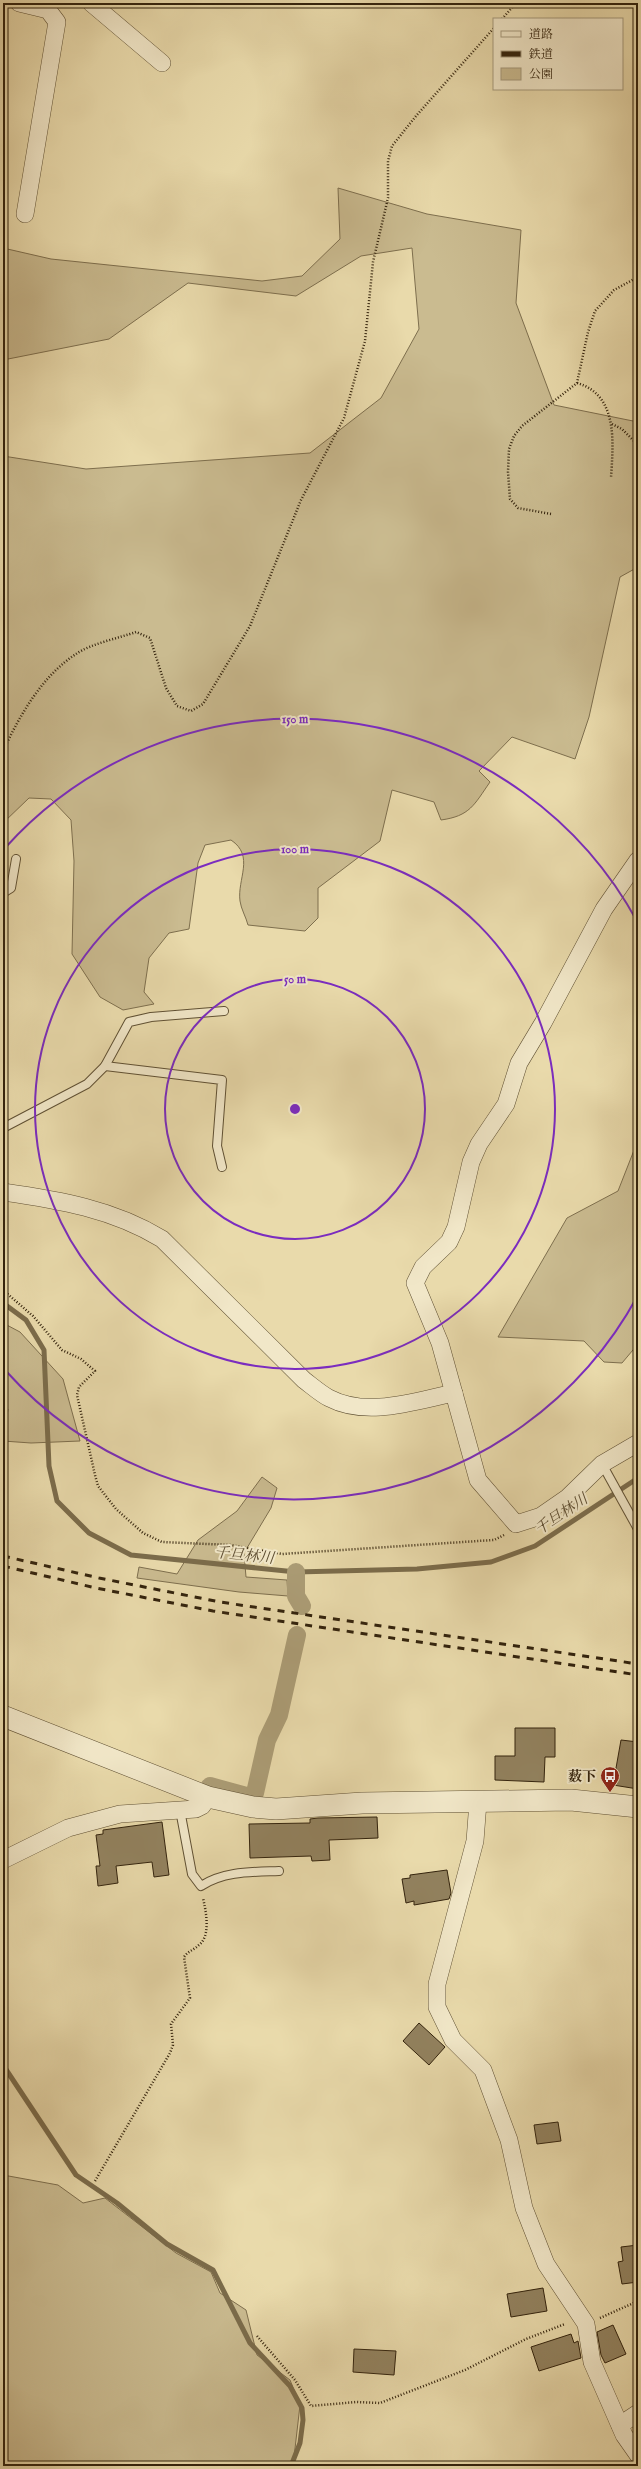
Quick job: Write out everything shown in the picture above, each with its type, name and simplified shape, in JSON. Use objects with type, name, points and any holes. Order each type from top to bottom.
[{"type":"street","points":[[19,3],[48,10],[57,22],[25,214]]},
{"type":"street","points":[[91,3],[162,63]]},
{"type":"street","points":[[638,860],[604,909],[543,1023],[519,1063],[506,1104],[479,1144],[471,1162],[456,1228],[449,1242],[423,1267],[415,1283],[440,1343],[478,1480],[516,1524],[541,1516],[568,1498],[602,1464],[638,1443]]},
{"type":"street","points":[[3,1192],[60,1200],[114,1214],[139,1224],[162,1239],[304,1380],[329,1398],[352,1406],[379,1407],[454,1393]]},
{"type":"street","points":[[3,1716],[208,1797],[276,1809],[362,1803],[571,1800],[638,1807]]},
{"type":"street","points":[[3,1860],[68,1828],[120,1814],[196,1809],[202,1806],[208,1797]]},
{"type":"street","points":[[478,1802],[475,1841],[437,1984],[438,2007],[453,2040],[483,2070],[509,2140],[524,2208],[529,2222],[546,2264],[583,2320],[592,2362],[620,2425],[638,2455]]},
{"type":"street","points":[[620,2425],[638,2413]]},
{"type":"lane","points":[[3,897],[3,893],[11,888],[16,859]]},
{"type":"lane","points":[[3,1128],[87,1084],[105,1066],[129,1022],[151,1017],[224,1011]]},
{"type":"lane","points":[[105,1066],[222,1080],[217,1146],[222,1167]]},
{"type":"lane","points":[[602,1464],[638,1529]]},
{"type":"lane","points":[[180,1810],[192,1874],[201,1886],[210,1880],[227,1875],[279,1871]]},
{"type":"path","points":[[503,18],[516,3]]},
{"type":"path","points":[[3,751],[13,729],[42,685],[62,665],[77,653],[136,632],[150,638],[166,688],[177,706],[191,711],[203,704],[250,626],[301,500],[344,418],[365,341],[373,262],[388,198],[388,161],[392,146],[416,116],[493,29]]},
{"type":"path","points":[[551,514],[518,508],[510,499],[509,449],[522,426],[577,383],[588,332],[595,311],[614,290],[638,277]]},
{"type":"path","points":[[577,383],[591,387],[607,410],[612,423],[614,429],[611,478]]},
{"type":"path","points":[[612,423],[622,429],[638,445]]},
{"type":"path","points":[[3,1290],[33,1316],[62,1350],[81,1359],[95,1371],[79,1387],[77,1395],[98,1486],[116,1509],[152,1538],[173,1543],[230,1545],[282,1554],[314,1554],[494,1540],[509,1532],[516,1524]]},
{"type":"path","points":[[95,2181],[170,2053],[173,2045],[171,2024],[190,1998],[184,1957],[186,1953],[201,1944],[204,1937],[206,1910],[201,1886]]},
{"type":"path","points":[[257,2336],[295,2380],[311,2406],[356,2402],[368,2404],[380,2403],[402,2393],[426,2386],[526,2339],[638,2301]]},
{"type":"green space","points":[[338,188],[427,214],[521,230],[516,303],[554,405],[638,422],[638,567],[620,577],[589,717],[575,759],[512,737],[479,771],[490,782],[475,803],[459,816],[441,820],[434,802],[392,790],[380,841],[318,888],[318,918],[305,931],[248,925],[240,901],[244,861],[242,853],[238,846],[231,840],[205,845],[198,863],[189,929],[169,933],[149,958],[144,992],[154,1004],[123,1010],[100,997],[72,954],[74,861],[71,820],[51,799],[29,798],[3,823],[3,756],[6,746],[3,744],[3,456],[86,469],[310,453],[381,398],[419,329],[412,248],[361,256],[296,296],[188,283],[109,339],[3,360],[3,248],[51,259],[262,281],[302,276],[340,239]]},
{"type":"green space","points":[[638,1140],[638,1344],[622,1363],[604,1362],[584,1341],[498,1337],[567,1218],[618,1191]]},
{"type":"green space","points":[[3,1323],[20,1332],[63,1379],[80,1441],[31,1443],[3,1441],[8,1409],[3,1406]]},
{"type":"green space","points":[[262,1477],[277,1488],[271,1508],[244,1553],[246,1577],[287,1580],[288,1596],[239,1592],[137,1578],[139,1567],[177,1574],[198,1540],[237,1511]]},
{"type":"green space","points":[[3,2175],[58,2185],[83,2203],[105,2198],[176,2253],[211,2272],[220,2293],[246,2310],[257,2355],[290,2380],[300,2405],[293,2466],[3,2466]]},
{"type":"building","points":[[515,1728],[555,1728],[555,1757],[545,1757],[544,1782],[495,1780],[495,1756],[515,1756]]},
{"type":"building","points":[[621,1740],[638,1742],[635,1764],[638,1764],[638,1789],[613,1785]]},
{"type":"building","points":[[377,1817],[378,1838],[329,1840],[330,1860],[312,1861],[311,1856],[250,1858],[249,1824],[310,1823],[310,1819],[318,1818]]},
{"type":"building","points":[[162,1822],[169,1875],[154,1877],[152,1862],[116,1866],[118,1883],[98,1886],[96,1866],[100,1866],[96,1835],[103,1834],[103,1830]]},
{"type":"building","points":[[447,1870],[451,1893],[449,1899],[414,1905],[414,1901],[406,1903],[402,1879],[410,1878],[410,1875]]},
{"type":"building","points":[[419,2023],[445,2047],[429,2065],[403,2041]]},
{"type":"building","points":[[558,2122],[561,2141],[537,2144],[534,2125]]},
{"type":"building","points":[[638,2245],[638,2282],[622,2284],[618,2262],[623,2261],[621,2247]]},
{"type":"building","points":[[543,2288],[547,2311],[511,2317],[507,2294]]},
{"type":"building","points":[[613,2325],[626,2354],[605,2363],[601,2355],[597,2332]]},
{"type":"building","points":[[571,2334],[574,2343],[578,2341],[581,2358],[539,2371],[531,2347]]},
{"type":"building","points":[[354,2349],[396,2351],[394,2375],[353,2372]]},
{"type":"waterway","name":"千旦林川","points":[[3,1303],[26,1320],[44,1350],[49,1466],[57,1501],[89,1533],[131,1555],[296,1572],[417,1569],[491,1562],[535,1546],[638,1478]]},
{"type":"waterway","points":[[296,1572],[296,1596],[302,1606]]},
{"type":"waterway","points":[[210,1786],[250,1797],[255,1793],[267,1740],[279,1715],[297,1635]]},
{"type":"waterway","points":[[3,2065],[76,2175],[117,2203],[167,2244],[213,2270],[250,2343],[290,2386],[302,2408],[303,2420],[300,2443],[291,2466]]},
{"type":"railway","points":[[3,1556],[99,1578],[220,1602],[638,1664]]},
{"type":"railway","points":[[3,1566],[96,1588],[213,1611],[638,1675]]},
{"type":"place","name":"薮下","points":[[610,1793]]}]
